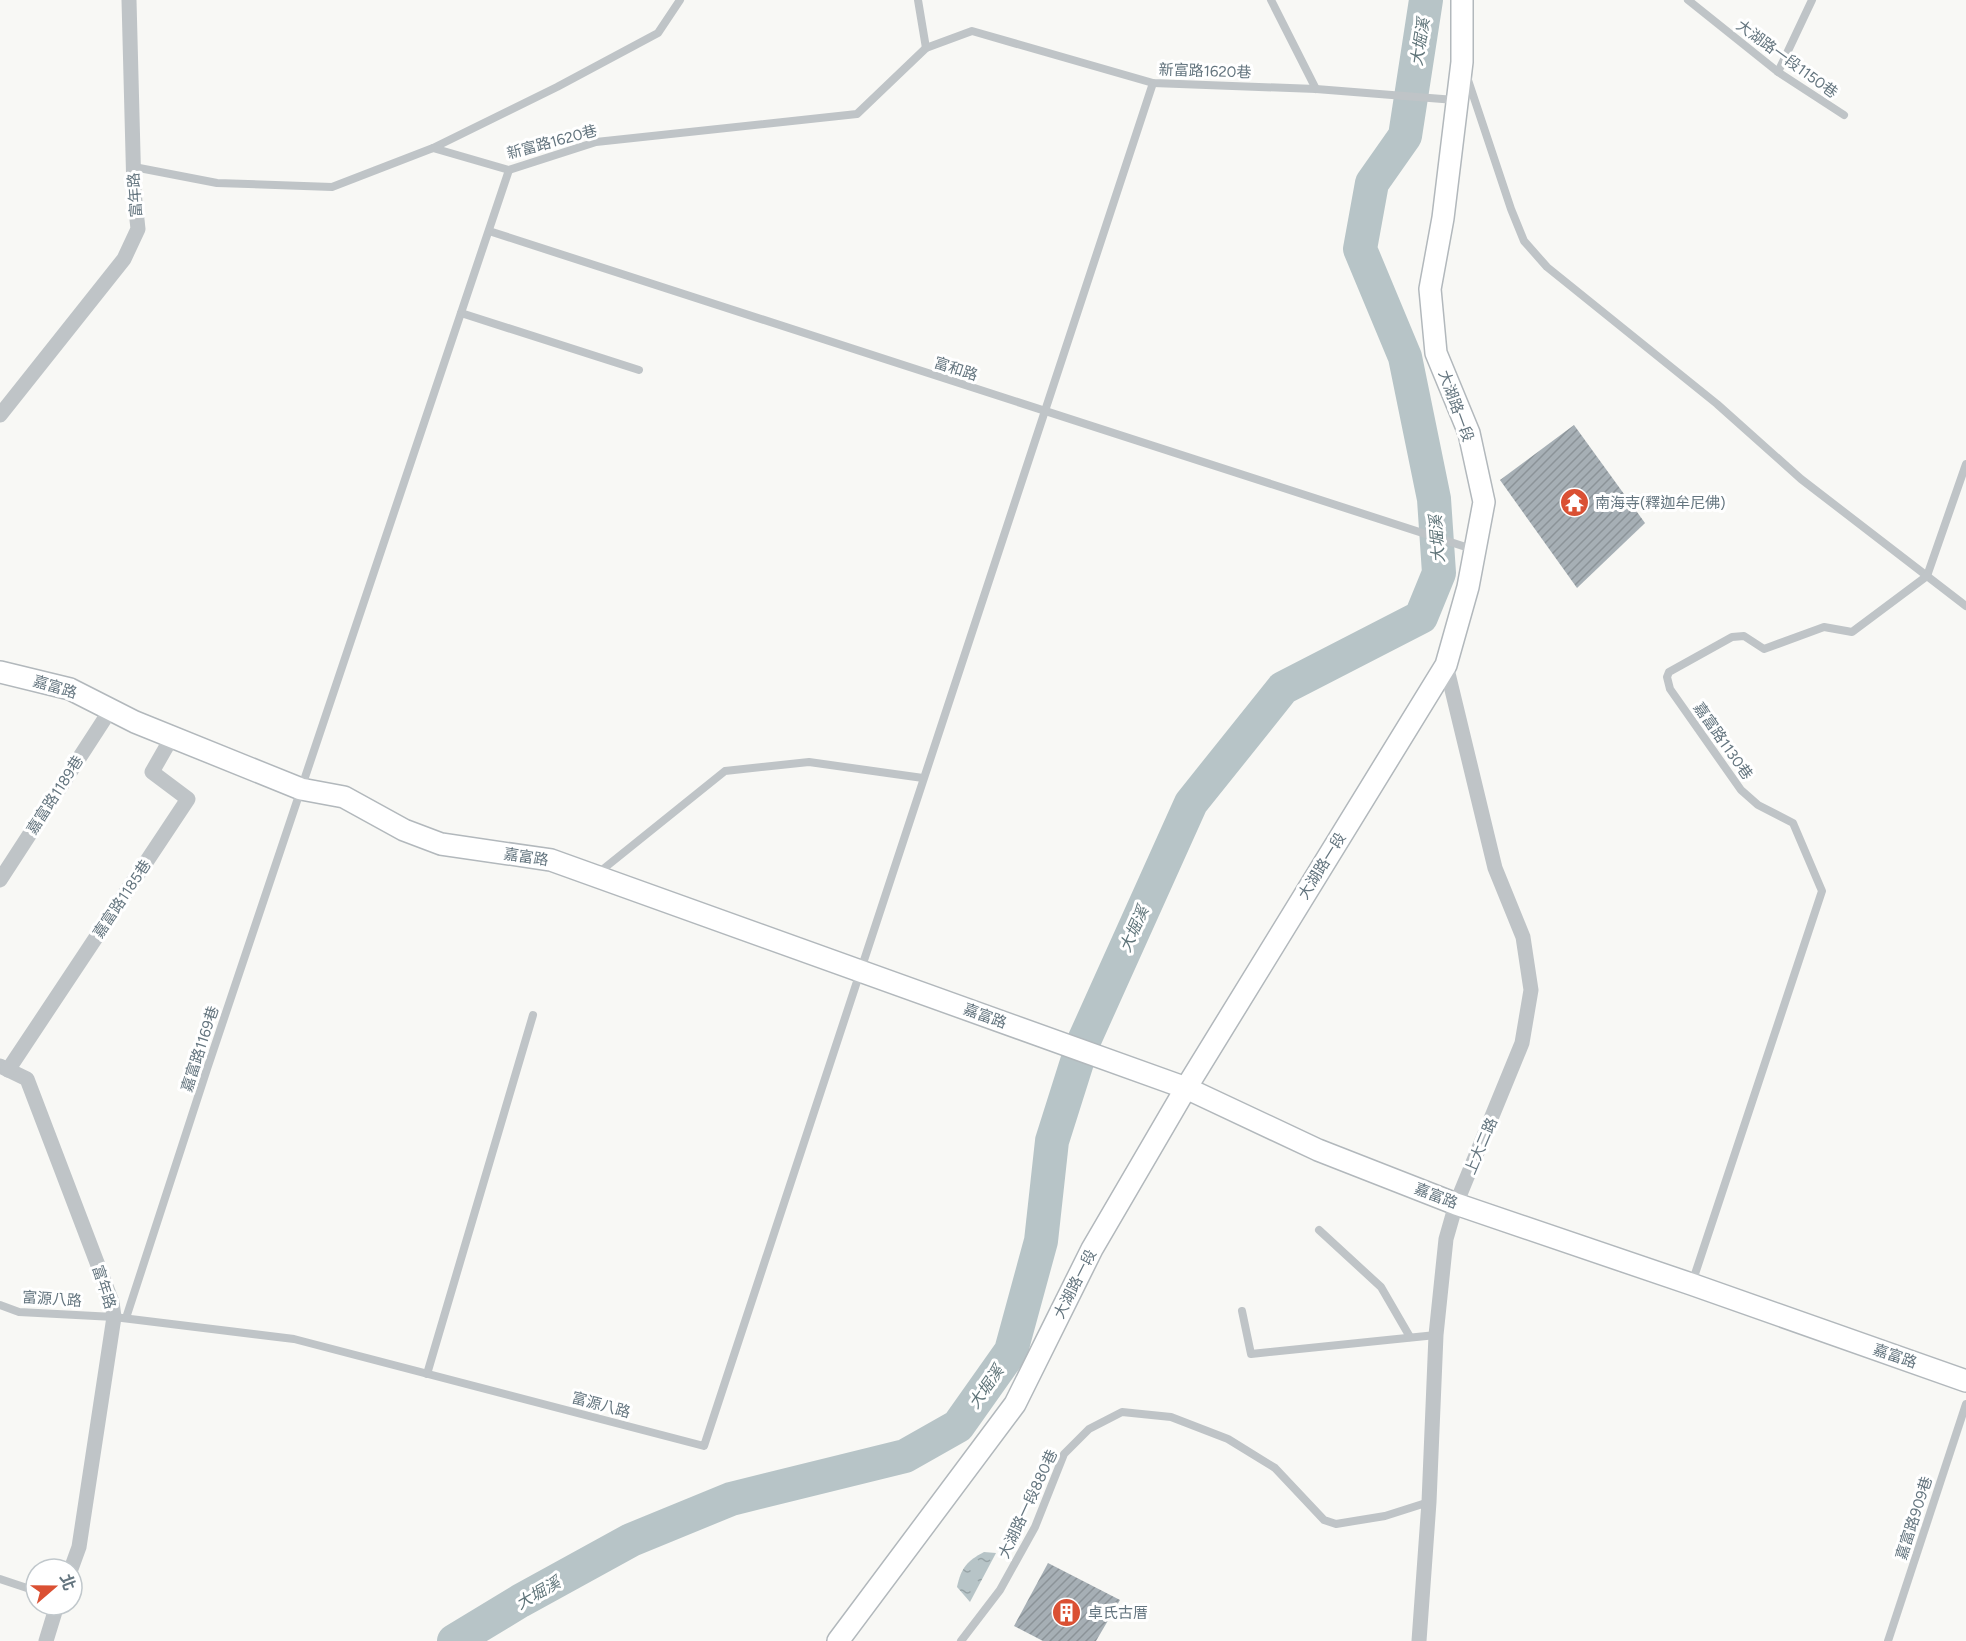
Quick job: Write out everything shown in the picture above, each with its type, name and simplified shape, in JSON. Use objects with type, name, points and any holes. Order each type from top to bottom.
[{"type":"street","name":"富年路","points":[[0,415],[124,259],[138,229],[129,0]]},
{"type":"street","name":"大湖路一段","points":[[838,1641],[1015,1404],[1092,1249],[1186,1088],[1446,665],[1468,587],[1467,548],[1484,502],[1469,433],[1436,353],[1430,289],[1443,218],[1462,62],[1462,0]]},
{"type":"street","name":"上大二路","points":[[1419,1641],[1429,1502],[1436,1335],[1446,1239],[1456,1204],[1522,1043],[1531,990],[1523,937],[1495,868],[1446,665]]},
{"type":"street","name":"嘉富路","points":[[0,672],[70,689],[172,737],[301,789],[344,797],[404,830],[441,844],[551,860],[1186,1088],[1318,1150],[1456,1204],[1966,1381]]},
{"type":"street","name":"嘉富路1189巷","points":[[0,880],[111,710]]},
{"type":"street","name":"嘉富路1185巷","points":[[4,1068],[188,799],[152,772],[172,737]]},
{"type":"street","name":"富年路","points":[[4,1068],[27,1079],[39,1105],[112,1302],[120,1317],[80,1547],[76,1557]]},
{"type":"street","points":[[46,1641],[53,1617]]},
{"type":"lane","points":[[134,167],[217,183],[332,187],[433,147],[557,87],[658,33],[680,0]]},
{"type":"lane","points":[[918,0],[927,48]]},
{"type":"lane","points":[[1271,0],[1317,89]]},
{"type":"lane","name":"大湖路一段1150巷","points":[[1688,0],[1778,72],[1844,116]]},
{"type":"lane","points":[[1778,72],[1812,0]]},
{"type":"lane","name":"新富路1620巷","points":[[433,147],[509,170],[596,142],[856,114],[927,48],[972,31],[1153,83],[1317,89],[1457,100]]},
{"type":"lane","points":[[1462,62],[1524,242],[1547,267],[1717,404],[1801,479],[1966,606]]},
{"type":"lane","points":[[860,971],[1153,83]]},
{"type":"lane","name":"嘉富路1169巷","points":[[120,1317],[207,1069],[509,170]]},
{"type":"lane","name":"富和路","points":[[489,231],[1467,548]]},
{"type":"lane","points":[[461,313],[639,370]]},
{"type":"lane","points":[[1927,576],[1966,464]]},
{"type":"lane","name":"嘉富路1130巷","points":[[1691,1284],[1822,891],[1792,823],[1758,805],[1741,790],[1670,689],[1667,677],[1669,672],[1732,637],[1744,636],[1764,649],[1824,627],[1852,632],[1927,576]]},
{"type":"lane","points":[[594,876],[725,771],[809,762],[923,778]]},
{"type":"lane","name":"富源八路","points":[[0,1305],[19,1312],[120,1317],[294,1339],[704,1446],[860,971]]},
{"type":"lane","points":[[426,1374],[533,1015]]},
{"type":"lane","points":[[1318,1230],[1381,1287],[1410,1337]]},
{"type":"lane","points":[[1242,1311],[1251,1354],[1436,1335]]},
{"type":"lane","name":"嘉富路909巷","points":[[1888,1641],[1966,1404]]},
{"type":"lane","name":"大湖路一段880巷","points":[[961,1641],[1000,1590],[1035,1527],[1064,1454],[1089,1429],[1122,1412],[1171,1417],[1228,1439],[1275,1468],[1324,1520],[1336,1524],[1385,1516],[1429,1502]]},
{"type":"lane","points":[[0,1579],[24,1587]]},
{"type":"water","points":[[984,1552],[996,1553],[970,1602],[957,1587],[966,1566]]},
{"type":"building","name":"南海寺(釋迦牟尼佛)","points":[[1574,425],[1645,523],[1577,588],[1500,480]]},
{"type":"building","name":"卓氏古厝","points":[[1048,1563],[1120,1600],[1096,1641],[1043,1641],[1014,1626]]},
{"type":"waterway","name":"大堀溪","points":[[454,1641],[520,1601],[631,1540],[731,1499],[905,1456],[958,1426],[1011,1351],[1041,1241],[1052,1141],[1083,1043],[1191,803],[1283,688],[1421,617],[1439,573],[1434,499],[1405,357],[1360,249],[1372,183],[1405,136],[1426,0]]},
{"type":"place","name":"南海寺(釋迦牟尼佛)","points":[[1574,503]]},
{"type":"place","name":"卓氏古厝","points":[[1067,1613]]}]
